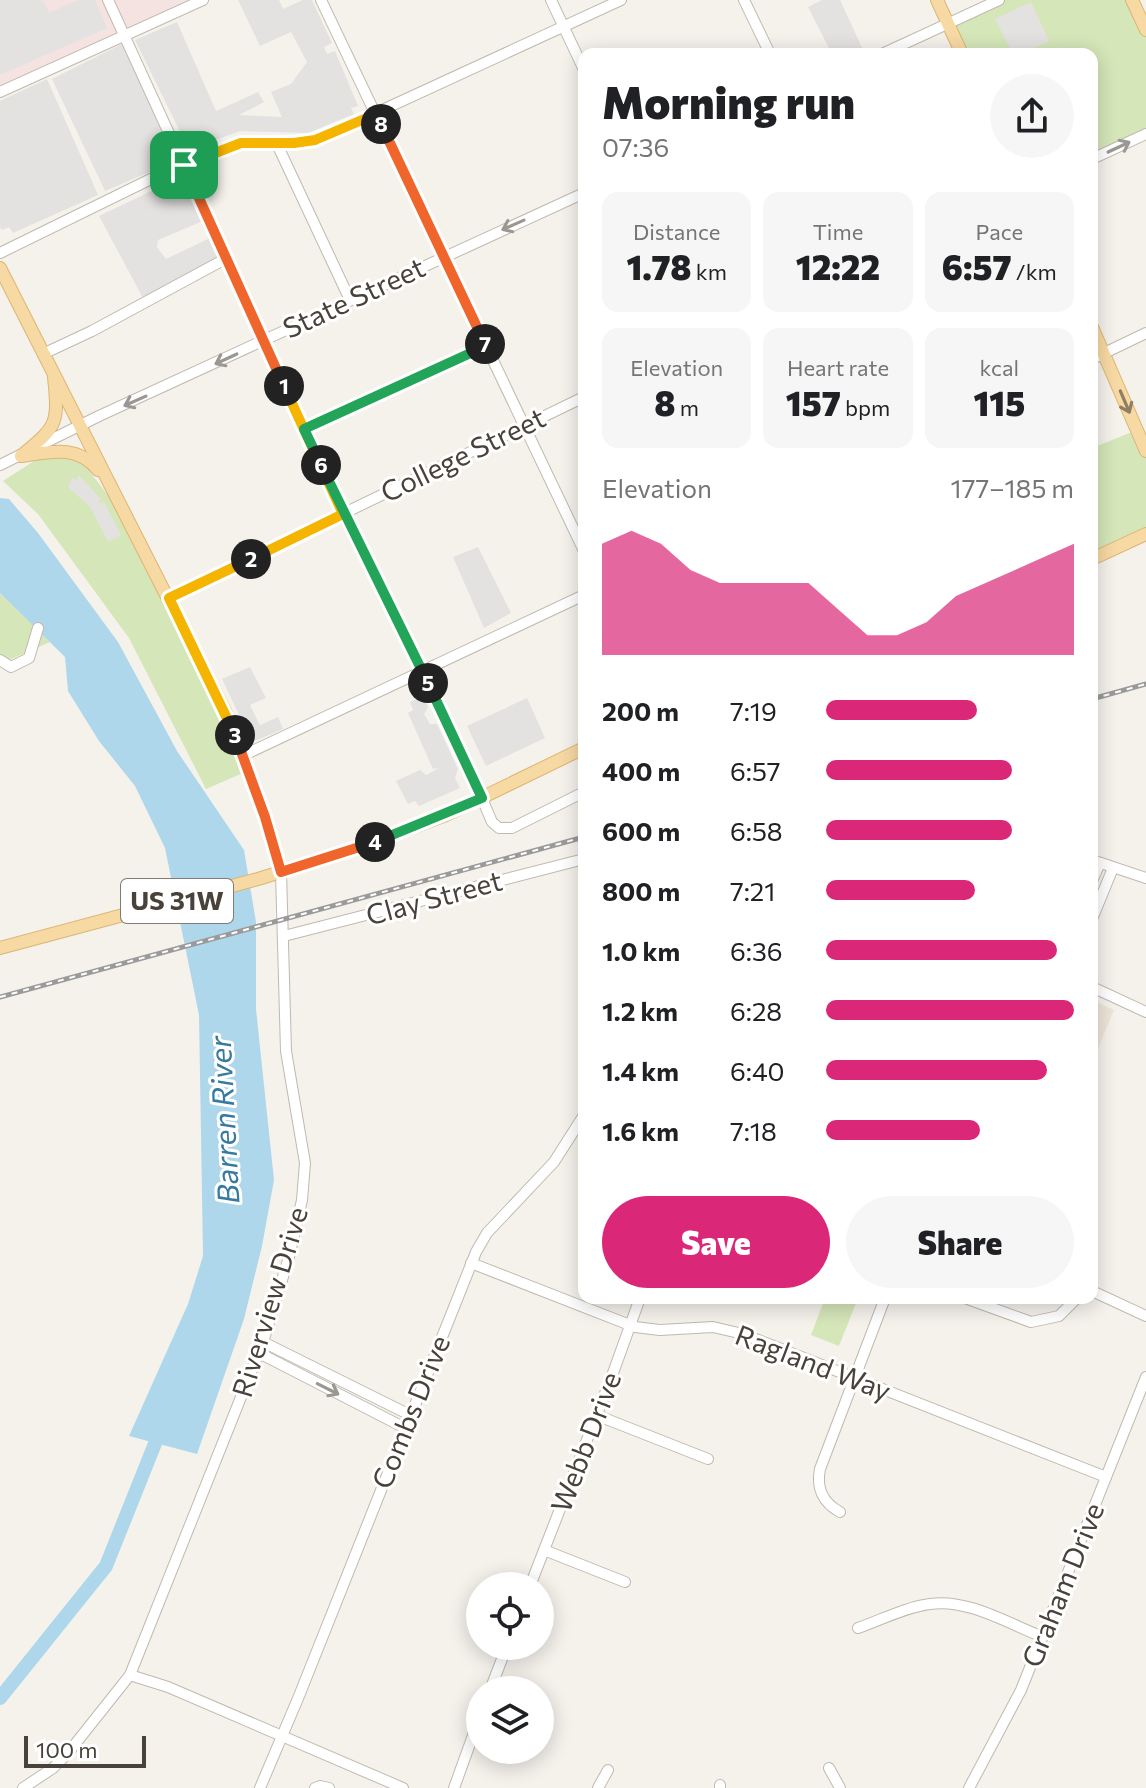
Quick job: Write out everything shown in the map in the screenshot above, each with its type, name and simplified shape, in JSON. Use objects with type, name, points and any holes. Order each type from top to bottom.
[{"type":"main road","points":[[937,0],[959,48]]},
{"type":"main road","points":[[1132,0],[1146,29]]},
{"type":"main road","name":"Riverview Drive","points":[[0,268],[208,674],[244,755],[281,872]]},
{"type":"main road","points":[[1098,356],[1146,451]]},
{"type":"main road","points":[[16,458],[47,434],[56,418],[53,370]]},
{"type":"main road","points":[[16,458],[61,450],[73,452],[85,457],[112,488]]},
{"type":"main road","points":[[1098,556],[1146,534]]},
{"type":"main road","points":[[281,872],[383,840],[482,798],[578,751]]},
{"type":"main road","name":"US 31W","points":[[0,950],[281,872]]},
{"type":"street","points":[[108,0],[343,514],[496,827],[506,829],[518,826],[578,795]]},
{"type":"street","points":[[0,92],[203,0]]},
{"type":"street","points":[[321,0],[578,538]]},
{"type":"street","points":[[551,0],[578,57]]},
{"type":"street","points":[[0,253],[184,165],[241,143],[315,140],[621,0]]},
{"type":"street","points":[[744,0],[767,48]]},
{"type":"street","points":[[895,48],[999,0]]},
{"type":"street","points":[[1098,156],[1146,134]]},
{"type":"street","points":[[276,142],[350,300]]},
{"type":"street","name":"State Street","points":[[0,465],[578,196]]},
{"type":"street","points":[[45,353],[227,258]]},
{"type":"street","points":[[1098,356],[1146,333]]},
{"type":"street","points":[[304,429],[486,346]]},
{"type":"street","name":"College Street","points":[[169,598],[578,400]]},
{"type":"street","points":[[244,755],[578,598]]},
{"type":"street","points":[[0,660],[11,667],[29,658],[38,628]]},
{"type":"street","name":"Clay Street","points":[[284,936],[578,861]]},
{"type":"street","points":[[1098,862],[1146,878]]},
{"type":"street","points":[[1098,904],[1113,868]]},
{"type":"street","name":"Riverview Drive","points":[[23,1788],[53,1768],[68,1753],[130,1675],[259,1353],[299,1219],[305,1182],[303,1144],[284,1033],[281,872]]},
{"type":"street","points":[[1098,990],[1146,1012]]},
{"type":"street","name":"Combs Drive","points":[[260,1788],[471,1263],[487,1233],[554,1162],[578,1124]]},
{"type":"street","name":"Ragland Way","points":[[471,1263],[630,1325],[660,1330],[724,1328],[1106,1477]]},
{"type":"street","points":[[1098,1294],[1146,1316]]},
{"type":"street","name":"Webb Drive","points":[[535,1572],[638,1304]]},
{"type":"street","points":[[840,1512],[822,1496],[819,1476],[883,1304]]},
{"type":"street","points":[[982,1304],[1031,1322],[1059,1316],[1071,1304]]},
{"type":"street","points":[[263,1342],[410,1415]]},
{"type":"street","points":[[259,1353],[405,1428]]},
{"type":"street","name":"Graham Drive","points":[[969,1788],[1015,1703],[1146,1377]]},
{"type":"street","points":[[596,1415],[708,1459]]},
{"type":"street","points":[[544,1550],[625,1582]]},
{"type":"street","points":[[858,1628],[921,1605],[941,1603],[972,1609],[1043,1637]]},
{"type":"street","points":[[130,1675],[168,1687],[403,1788]]},
{"type":"street","points":[[454,1788],[466,1755]]},
{"type":"street","points":[[829,1768],[840,1788]]},
{"type":"street","points":[[598,1788],[608,1770]]},
{"type":"street","points":[[315,1788],[329,1788]]},
{"type":"shaded area","points":[[0,0],[203,0],[0,92]]},
{"type":"shaded area","points":[[40,0],[49,13],[78,0],[95,0],[107,28],[0,75],[0,1]]},
{"type":"shaded area","points":[[238,0],[279,0],[283,9],[303,0],[312,0],[332,43],[324,47],[327,54],[335,51],[358,106],[351,108],[354,114],[308,133],[240,131],[189,150],[135,40],[177,22],[216,111],[258,92],[264,102],[239,115],[282,117],[271,92],[291,84],[307,62],[291,32],[260,46]]},
{"type":"shaded area","points":[[822,0],[840,0],[862,48],[829,48],[808,7]]},
{"type":"shaded area","points":[[1031,2],[1049,41],[1033,48],[1010,48],[995,19]]},
{"type":"shaded area","points":[[122,44],[175,161],[105,191],[52,79]]},
{"type":"shaded area","points":[[47,79],[98,195],[13,233],[9,227],[2,230],[0,227],[0,101]]},
{"type":"shaded area","points":[[183,176],[203,221],[158,240],[157,247],[166,259],[210,238],[220,260],[143,298],[99,216]]},
{"type":"shaded area","points":[[79,475],[101,499],[97,504],[104,502],[121,535],[108,542],[90,507],[68,487],[72,478],[76,480]]},
{"type":"shaded area","points":[[478,547],[511,613],[484,628],[453,557]]},
{"type":"shaded area","points":[[250,667],[266,698],[250,705],[260,725],[278,717],[283,729],[252,742],[222,679]]},
{"type":"shaded area","points":[[423,696],[428,707],[424,714],[430,724],[437,724],[458,769],[455,778],[460,788],[419,806],[415,801],[408,804],[396,781],[420,770],[426,775],[439,768],[433,769],[408,713],[413,710],[410,702]]},
{"type":"shaded area","points":[[527,698],[545,738],[486,766],[467,726]]},
{"type":"shaded area","points":[[1098,1003],[1114,1010],[1098,1049]]},
{"type":"green space","points":[[999,0],[1132,0],[1146,29],[1146,133],[1098,156],[1098,48],[960,48],[948,23]]},
{"type":"green space","points":[[1137,430],[1146,451],[1146,534],[1098,556],[1098,446]]},
{"type":"green space","points":[[60,455],[79,458],[110,498],[202,677],[243,773],[206,789],[129,638],[38,514],[3,481],[34,461]]},
{"type":"green space","points":[[0,593],[50,642],[0,664]]},
{"type":"green space","points":[[823,1304],[856,1304],[839,1346],[811,1335]]},
{"type":"water","points":[[0,498],[9,499],[38,533],[118,642],[177,751],[244,850],[256,922],[256,1009],[274,1180],[244,1319],[197,1454],[129,1436],[188,1304],[203,1256],[199,1015],[165,848],[135,786],[99,741],[68,691],[65,657],[0,593]]},
{"type":"waterway","name":"Barren River","points":[[0,1698],[106,1566],[162,1426]]},
{"type":"railway","points":[[1098,697],[1146,684]]},
{"type":"railway","points":[[0,997],[578,839]]},
{"type":"route","points":[[376,114],[486,346],[304,429],[482,798],[383,840],[281,872],[244,755],[208,674],[169,598],[343,514],[263,341],[184,165],[241,143],[301,143],[315,140],[376,114]]}]
